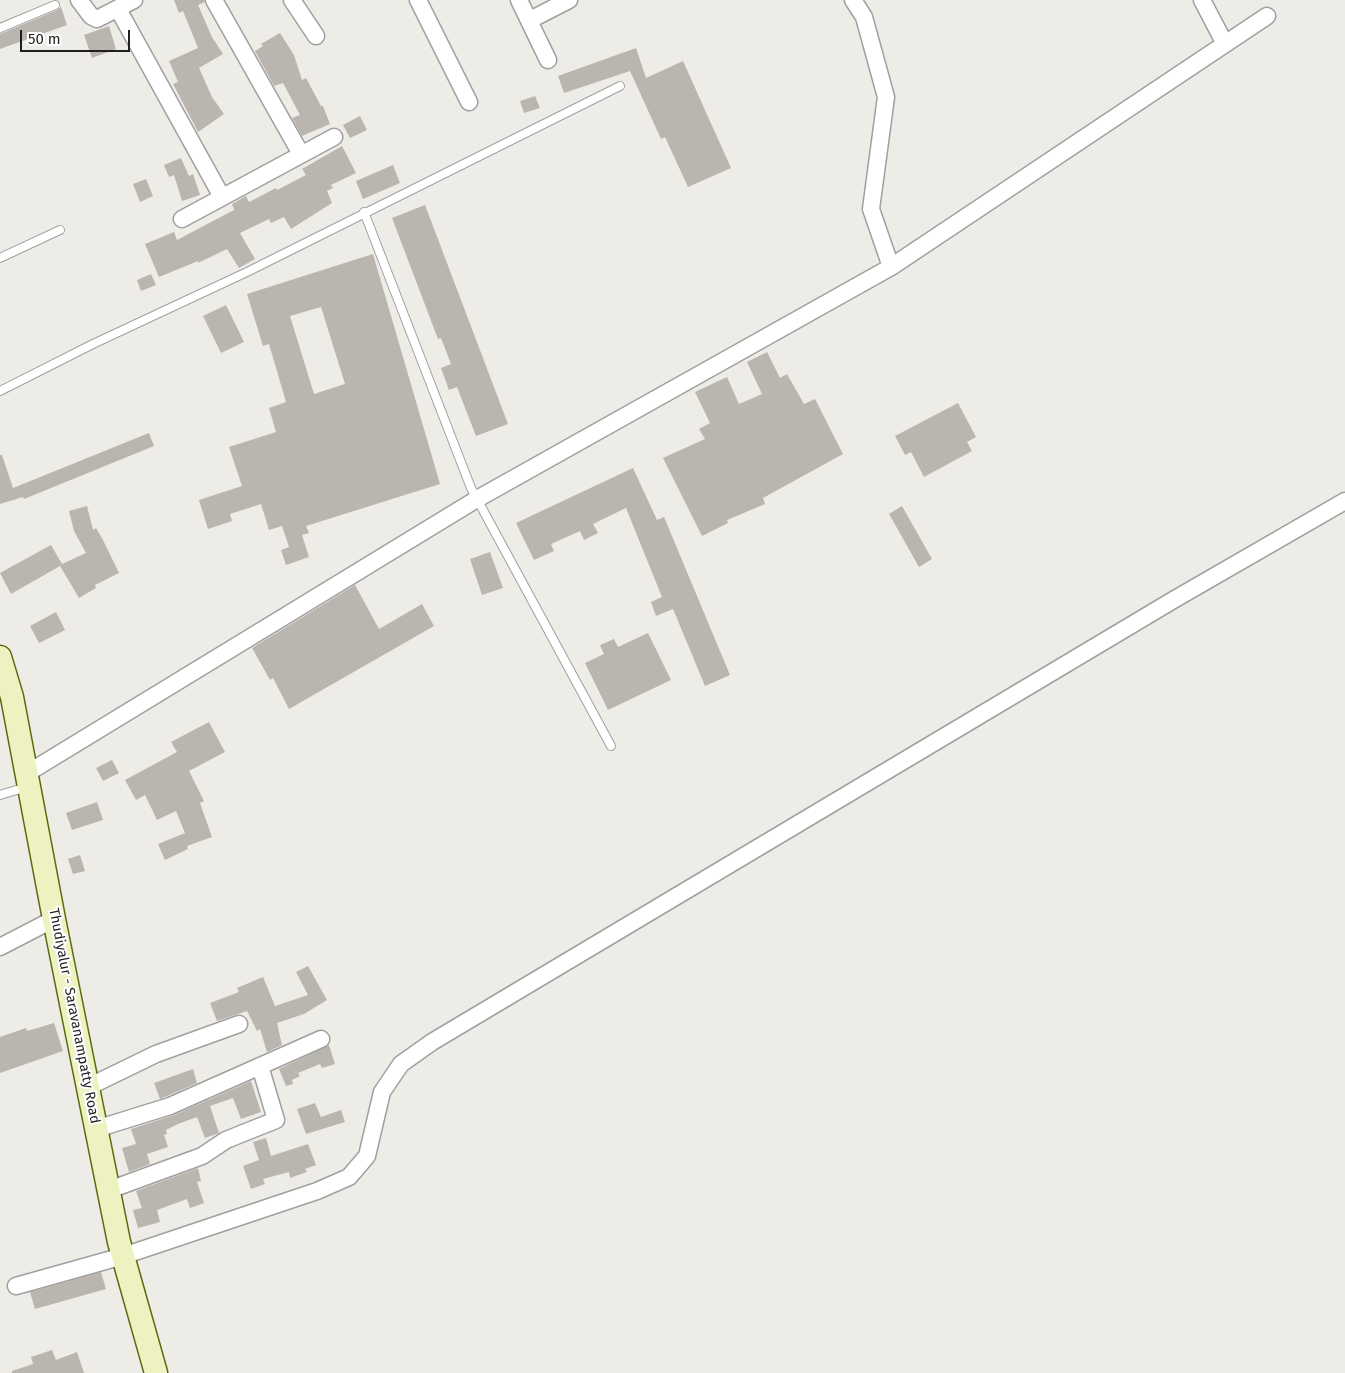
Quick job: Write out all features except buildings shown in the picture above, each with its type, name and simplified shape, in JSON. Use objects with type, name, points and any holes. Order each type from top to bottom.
[{"type":"main road","name":"Thudiyalur - Saravanampatty Road","points":[[0,657],[12,697],[54,919],[123,1256],[156,1373]]},
{"type":"street","points":[[79,0],[91,16],[97,19],[134,0]]},
{"type":"street","points":[[214,0],[301,154]]},
{"type":"street","points":[[292,0],[316,36]]},
{"type":"street","points":[[418,0],[469,102]]},
{"type":"street","points":[[519,0],[548,60]]},
{"type":"street","points":[[530,20],[569,0]]},
{"type":"street","points":[[853,0],[864,16],[886,97],[871,209],[891,267]]},
{"type":"street","points":[[1202,0],[1225,44]]},
{"type":"street","points":[[118,9],[222,197]]},
{"type":"street","points":[[28,780],[477,499],[891,267],[1267,16]]},
{"type":"street","points":[[182,218],[334,136]]},
{"type":"street","points":[[16,1286],[123,1256],[317,1191],[349,1177],[367,1156],[382,1092],[401,1064],[432,1042],[1166,604],[1345,501]]},
{"type":"street","points":[[0,947],[54,919]]},
{"type":"street","points":[[88,1087],[156,1054],[239,1024]]},
{"type":"street","points":[[96,1129],[170,1106],[321,1039]]},
{"type":"street","points":[[109,1190],[202,1156],[226,1140],[276,1120],[260,1066]]},
{"type":"lane","points":[[0,28],[55,5]]},
{"type":"lane","points":[[0,391],[93,344],[247,272],[620,86]]},
{"type":"lane","points":[[364,212],[477,499],[611,746]]},
{"type":"lane","points":[[0,258],[60,230]]},
{"type":"lane","points":[[0,795],[28,780]]}]
